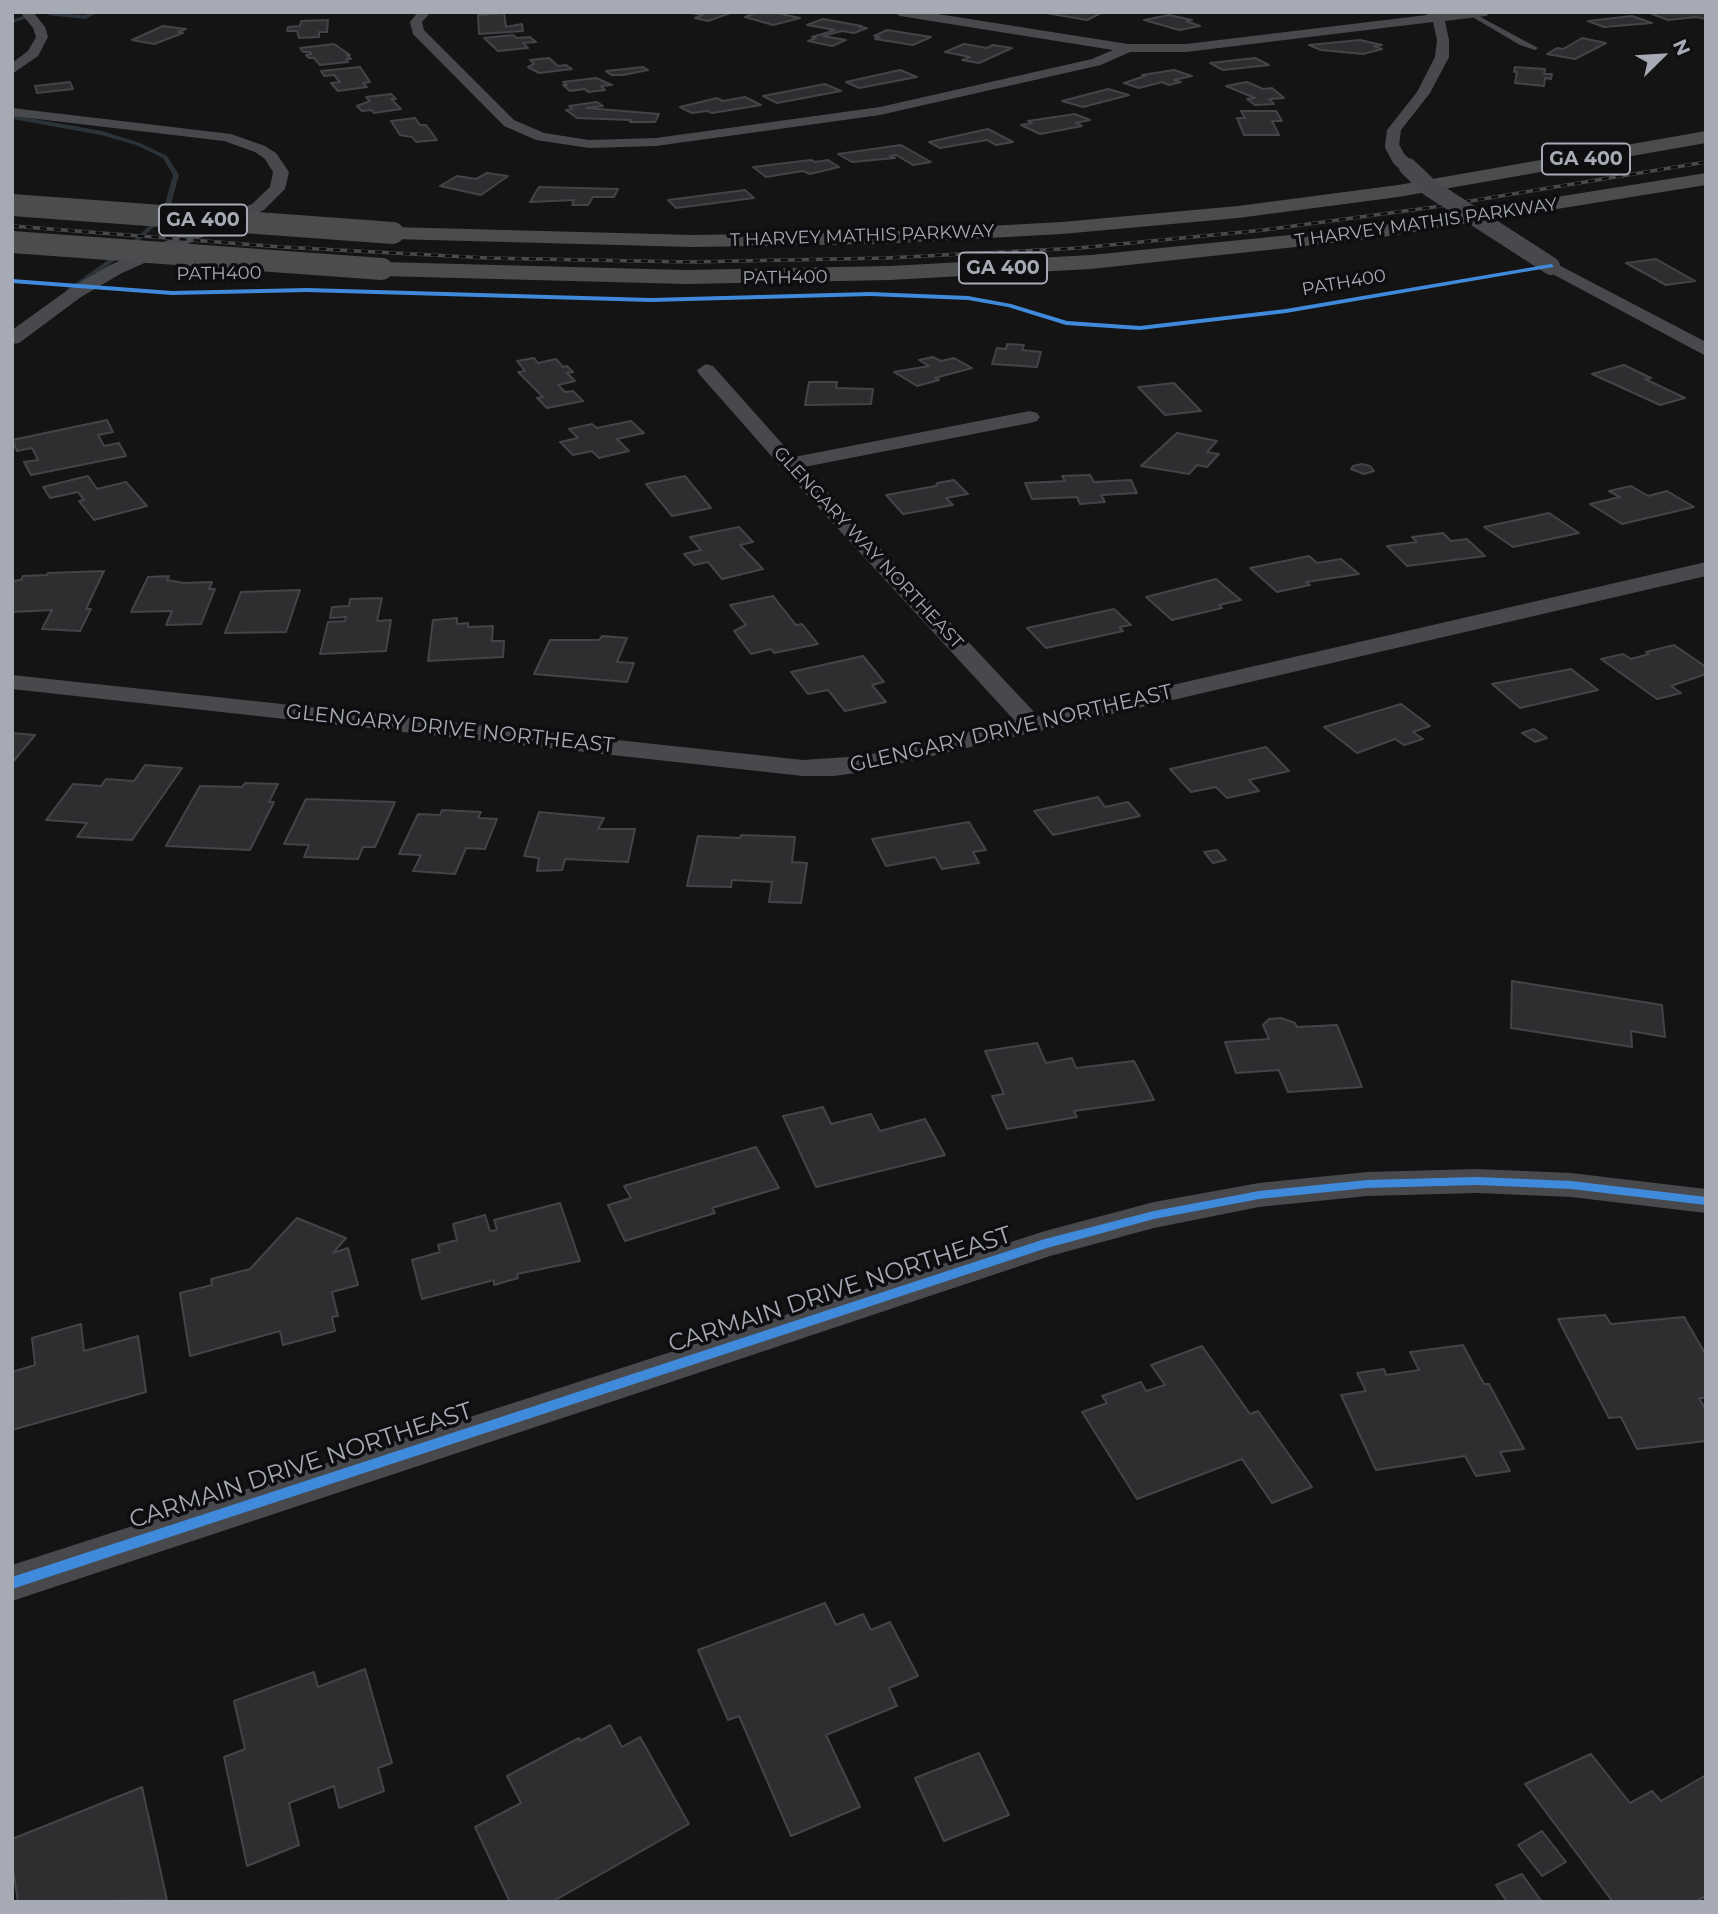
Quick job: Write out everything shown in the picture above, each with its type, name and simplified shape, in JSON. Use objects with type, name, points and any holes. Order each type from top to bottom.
[{"type":"highway","name":"T HARVEY MATHIS PARKWAY","points":[[12,205],[393,233],[513,238],[719,241],[879,238],[1062,228],[1238,212],[1398,191],[1706,137]]},
{"type":"highway","name":"T HARVEY MATHIS PARKWAY","points":[[12,242],[383,269],[687,277],[890,274],[1050,265],[1358,234],[1706,179]]},
{"type":"street","points":[[12,70],[33,53],[42,37],[39,27],[26,12]]},
{"type":"street","points":[[425,12],[416,22],[418,31],[509,123],[541,137],[589,144],[656,142],[880,111],[1096,62],[1128,48]]},
{"type":"street","points":[[900,12],[1128,48],[1186,48],[1434,15],[1486,12]]},
{"type":"street","points":[[1434,15],[1443,40],[1440,64],[1423,93],[1394,130],[1392,146],[1399,159],[1430,188],[1551,266],[1706,350]]},
{"type":"street","points":[[12,112],[226,137],[260,149],[271,156],[281,172],[277,189],[258,207],[116,268],[58,305],[12,339]]},
{"type":"street","name":"GLENGARY WAY NORTHEAST","points":[[706,370],[789,464],[1033,725]]},
{"type":"street","points":[[789,464],[1030,417]]},
{"type":"street","name":"GLENGARY DRIVE NORTHEAST","points":[[12,682],[803,768],[863,764],[1706,569]]},
{"type":"street","name":"CARMAIN DRIVE NORTHEAST","points":[[12,1583],[1045,1244],[1154,1214],[1259,1195],[1367,1184],[1477,1181],[1571,1185],[1706,1201]]},
{"type":"lane","points":[[1471,14],[1535,48]]},
{"type":"building","points":[[733,12],[708,21],[695,18],[703,15],[691,13]]},
{"type":"building","points":[[758,12],[800,18],[773,25],[745,17]]},
{"type":"building","points":[[1103,12],[1087,20],[1046,13]]},
{"type":"building","points":[[1706,12],[1706,19],[1696,17],[1668,20],[1652,14]]},
{"type":"building","points":[[504,13],[506,27],[522,24],[523,31],[479,34],[478,15]]},
{"type":"building","points":[[1169,15],[1192,20],[1186,21],[1200,26],[1179,30],[1144,20]]},
{"type":"building","points":[[1632,16],[1652,23],[1604,27],[1588,21]]},
{"type":"building","points":[[823,19],[867,28],[854,33],[842,31],[823,36],[846,40],[832,46],[808,41],[816,38],[812,37],[835,30],[807,25]]},
{"type":"building","points":[[328,20],[327,32],[319,32],[319,37],[299,38],[297,31],[287,31],[288,27],[300,26],[301,21]]},
{"type":"building","points":[[163,26],[186,29],[178,32],[183,33],[154,44],[132,40]]},
{"type":"building","points":[[887,30],[931,37],[913,45],[875,39],[880,37],[874,36]]},
{"type":"building","points":[[513,35],[517,38],[530,37],[536,42],[523,43],[528,48],[498,51],[484,38]]},
{"type":"building","points":[[1582,38],[1606,43],[1575,59],[1547,54],[1557,48],[1563,49]]},
{"type":"building","points":[[1360,40],[1382,45],[1374,46],[1382,49],[1363,54],[1321,50],[1309,45]]},
{"type":"building","points":[[334,44],[350,55],[347,55],[351,59],[346,59],[348,62],[320,65],[314,58],[306,55],[312,54],[303,52],[300,48]]},
{"type":"building","points":[[964,44],[1012,48],[979,63],[962,60],[970,57],[945,52]]},
{"type":"building","points":[[549,58],[558,66],[566,65],[572,69],[539,73],[528,67],[534,64],[530,60]]},
{"type":"building","points":[[1255,58],[1269,65],[1223,70],[1210,63]]},
{"type":"building","points":[[360,67],[370,82],[363,83],[367,87],[338,91],[331,83],[340,82],[334,75],[324,76],[321,71]]},
{"type":"building","points":[[643,67],[648,70],[623,75],[611,75],[606,71]]},
{"type":"building","points":[[1515,67],[1545,69],[1544,74],[1552,74],[1551,79],[1545,78],[1544,86],[1515,83]]},
{"type":"building","points":[[900,70],[917,77],[859,88],[846,82]]},
{"type":"building","points":[[1174,70],[1192,76],[1174,80],[1181,82],[1169,85],[1162,82],[1139,88],[1124,83],[1145,76],[1142,75]]},
{"type":"building","points":[[596,78],[612,85],[601,86],[605,90],[588,92],[585,89],[570,91],[563,85],[567,85],[563,82]]},
{"type":"building","points":[[70,82],[73,89],[37,93],[35,86]]},
{"type":"building","points":[[1247,82],[1263,89],[1272,88],[1284,98],[1269,99],[1274,104],[1255,105],[1247,99],[1255,98],[1226,86]]},
{"type":"building","points":[[825,84],[841,91],[777,103],[763,96]]},
{"type":"building","points":[[1108,89],[1129,95],[1083,107],[1062,101]]},
{"type":"building","points":[[391,94],[396,99],[391,99],[401,109],[374,113],[371,110],[362,111],[357,106],[370,101],[366,97]]},
{"type":"building","points":[[745,97],[761,105],[712,113],[692,113],[680,107],[717,98],[723,101]]},
{"type":"building","points":[[597,102],[603,106],[587,108],[659,114],[655,122],[630,122],[631,120],[577,118],[566,110],[573,109],[569,106]]},
{"type":"building","points":[[1241,111],[1276,111],[1282,121],[1272,121],[1279,135],[1244,135],[1237,118],[1245,118]]},
{"type":"building","points":[[1075,114],[1090,120],[1076,123],[1082,126],[1040,134],[1021,125],[1032,123],[1028,121]]},
{"type":"building","points":[[415,118],[420,125],[426,125],[437,140],[416,142],[412,137],[400,135],[391,121]]},
{"type":"building","points":[[988,129],[1013,142],[996,145],[987,140],[940,148],[929,142]]},
{"type":"building","points":[[901,145],[931,162],[913,165],[896,155],[890,156],[895,158],[852,162],[838,154]]},
{"type":"building","points":[[828,160],[839,167],[810,174],[803,171],[766,177],[753,167]]},
{"type":"building","points":[[487,173],[508,176],[481,195],[440,186],[457,176],[476,179]]},
{"type":"building","points":[[539,187],[618,189],[614,197],[593,197],[588,205],[572,205],[574,200],[530,202]]},
{"type":"building","points":[[745,190],[754,198],[676,208],[668,200]]},
{"type":"building","points":[[1656,259],[1695,281],[1666,285],[1626,263]]},
{"type":"building","points":[[1007,344],[1024,345],[1022,350],[1041,352],[1037,367],[992,364],[997,348],[1006,349]]},
{"type":"building","points":[[933,357],[941,361],[954,358],[972,368],[917,386],[894,372],[929,366],[919,360]]},
{"type":"building","points":[[534,358],[538,363],[556,359],[563,367],[567,366],[573,372],[567,373],[575,381],[558,385],[565,392],[573,391],[583,401],[547,408],[537,398],[543,397],[518,372],[525,371],[517,361]]},
{"type":"building","points":[[1624,365],[1651,378],[1645,379],[1685,398],[1660,405],[1592,374]]},
{"type":"building","points":[[809,382],[837,382],[836,388],[873,389],[871,404],[805,405]]},
{"type":"building","points":[[1174,383],[1201,411],[1165,415],[1138,387]]},
{"type":"building","points":[[107,420],[113,432],[98,435],[104,446],[119,443],[126,456],[31,475],[24,462],[38,460],[32,448],[17,451],[12,440]]},
{"type":"building","points":[[631,421],[644,433],[617,439],[629,451],[599,458],[592,451],[573,455],[560,442],[578,438],[569,429],[592,424],[597,428]]},
{"type":"building","points":[[1177,433],[1217,441],[1207,452],[1219,454],[1207,467],[1197,465],[1189,474],[1141,466]]},
{"type":"building","points":[[1362,464],[1370,466],[1374,471],[1364,474],[1351,469]]},
{"type":"building","points":[[1090,475],[1094,482],[1131,480],[1137,493],[1101,495],[1105,502],[1080,504],[1077,497],[1032,499],[1025,483],[1065,481],[1062,476]]},
{"type":"building","points":[[88,476],[97,489],[126,482],[147,506],[94,520],[79,501],[84,500],[78,492],[50,498],[43,487]]},
{"type":"building","points":[[685,476],[711,508],[672,516],[646,484]]},
{"type":"building","points":[[954,480],[968,494],[946,498],[953,505],[903,514],[886,495],[936,486],[937,483]]},
{"type":"building","points":[[1631,486],[1648,496],[1667,491],[1694,507],[1622,524],[1590,504],[1620,497],[1609,491]]},
{"type":"building","points":[[1549,513],[1579,533],[1513,547],[1484,527]]},
{"type":"building","points":[[739,527],[753,542],[740,545],[763,569],[722,579],[708,562],[694,565],[684,554],[701,550],[690,537]]},
{"type":"building","points":[[1443,533],[1451,541],[1467,539],[1485,556],[1407,566],[1387,546],[1417,542],[1412,537]]},
{"type":"building","points":[[1309,556],[1317,563],[1341,559],[1359,574],[1306,582],[1310,585],[1277,592],[1250,568]]},
{"type":"building","points":[[104,571],[86,609],[91,609],[80,631],[42,629],[52,610],[12,612],[13,581],[21,580],[23,576]]},
{"type":"building","points":[[169,576],[167,580],[184,583],[212,582],[209,589],[215,589],[201,624],[166,625],[172,611],[131,612],[148,577]]},
{"type":"building","points":[[1216,579],[1241,600],[1219,605],[1222,608],[1172,620],[1146,597]]},
{"type":"building","points":[[300,590],[286,632],[225,633],[241,592]]},
{"type":"building","points":[[773,596],[796,625],[802,624],[818,644],[774,653],[771,649],[751,654],[734,631],[746,625],[730,605]]},
{"type":"building","points":[[382,598],[377,621],[391,620],[386,651],[320,654],[328,622],[345,621],[346,617],[330,618],[332,607],[349,606],[350,599]]},
{"type":"building","points":[[1114,609],[1131,625],[1119,627],[1123,631],[1046,648],[1027,628]]},
{"type":"building","points":[[457,618],[457,624],[468,623],[468,627],[493,626],[492,641],[504,641],[503,657],[428,661],[433,620]]},
{"type":"building","points":[[602,636],[627,638],[617,662],[634,663],[627,682],[534,674],[550,640],[599,640]]},
{"type":"building","points":[[1674,645],[1706,667],[1706,674],[1671,686],[1681,693],[1657,699],[1601,659],[1623,654],[1631,659]]},
{"type":"building","points":[[863,656],[884,682],[872,685],[886,702],[845,711],[828,690],[808,694],[791,672]]},
{"type":"building","points":[[1571,669],[1598,690],[1520,708],[1492,684]]},
{"type":"building","points":[[1401,704],[1430,726],[1413,732],[1423,739],[1404,745],[1395,739],[1357,753],[1324,727]]},
{"type":"building","points":[[1534,729],[1547,738],[1535,742],[1522,733]]},
{"type":"building","points":[[12,733],[35,735],[12,763]]},
{"type":"building","points":[[1266,747],[1289,771],[1249,780],[1259,791],[1227,798],[1216,787],[1191,792],[1170,769]]},
{"type":"building","points":[[145,765],[182,768],[132,840],[77,837],[87,823],[46,820],[73,784],[101,786],[106,779],[134,781]]},
{"type":"building","points":[[245,783],[278,784],[269,802],[274,802],[250,850],[166,846],[200,786],[242,787]]},
{"type":"building","points":[[1098,797],[1105,807],[1128,802],[1140,816],[1053,835],[1034,811]]},
{"type":"building","points":[[306,799],[395,802],[375,847],[363,847],[358,859],[304,857],[309,845],[284,844]]},
{"type":"building","points":[[442,810],[481,812],[478,818],[497,819],[485,849],[466,848],[455,874],[413,871],[421,855],[399,854],[418,814],[440,815]]},
{"type":"building","points":[[539,812],[604,818],[598,829],[635,829],[628,862],[565,859],[562,870],[537,871],[539,858],[524,856]]},
{"type":"building","points":[[969,822],[986,850],[973,852],[979,863],[942,869],[935,857],[886,866],[872,839]]},
{"type":"building","points":[[741,835],[795,837],[792,862],[807,863],[801,903],[769,902],[772,882],[732,880],[731,887],[687,886],[698,836],[740,838]]},
{"type":"building","points":[[1217,850],[1226,860],[1213,863],[1204,852]]},
{"type":"building","points":[[1512,981],[1662,1005],[1665,1037],[1631,1031],[1632,1047],[1511,1028]]},
{"type":"building","points":[[1281,1018],[1295,1023],[1297,1027],[1337,1025],[1362,1087],[1288,1092],[1279,1070],[1236,1073],[1225,1042],[1269,1039],[1263,1025],[1269,1019]]},
{"type":"building","points":[[1037,1043],[1046,1063],[1072,1058],[1076,1068],[1134,1061],[1154,1100],[1074,1111],[1077,1117],[1007,1129],[992,1096],[1004,1094],[985,1051]]},
{"type":"building","points":[[823,1107],[831,1124],[871,1114],[880,1131],[925,1119],[945,1155],[816,1187],[783,1116]]},
{"type":"building","points":[[756,1147],[779,1188],[712,1208],[715,1213],[625,1241],[608,1205],[631,1198],[624,1186]]},
{"type":"building","points":[[560,1203],[580,1261],[517,1274],[518,1278],[494,1285],[494,1280],[422,1299],[412,1260],[440,1252],[438,1245],[457,1240],[453,1224],[485,1215],[490,1231],[497,1230],[494,1220]]},
{"type":"building","points":[[297,1218],[346,1238],[333,1253],[348,1248],[358,1285],[332,1292],[338,1316],[332,1317],[335,1331],[283,1345],[280,1331],[190,1356],[180,1293],[212,1285],[211,1279],[250,1269]]},
{"type":"building","points":[[1605,1315],[1611,1324],[1684,1317],[1706,1355],[1706,1398],[1699,1398],[1706,1410],[1706,1441],[1637,1449],[1621,1417],[1609,1418],[1558,1319]]},
{"type":"building","points":[[81,1324],[84,1351],[138,1336],[146,1392],[12,1430],[12,1372],[35,1365],[32,1338]]},
{"type":"building","points":[[1463,1345],[1484,1384],[1489,1384],[1524,1449],[1500,1452],[1510,1471],[1476,1476],[1465,1456],[1376,1470],[1341,1395],[1366,1391],[1357,1373],[1384,1369],[1386,1375],[1419,1370],[1410,1352]]},
{"type":"building","points":[[1202,1346],[1250,1414],[1258,1411],[1312,1487],[1272,1503],[1242,1459],[1137,1499],[1082,1412],[1107,1403],[1102,1396],[1141,1382],[1146,1391],[1165,1385],[1151,1365]]},
{"type":"building","points":[[825,1603],[836,1625],[863,1614],[871,1630],[890,1622],[918,1676],[889,1688],[897,1706],[826,1735],[860,1807],[791,1836],[739,1716],[728,1720],[698,1650]]},
{"type":"building","points":[[365,1669],[392,1763],[378,1768],[384,1791],[339,1808],[334,1786],[289,1803],[299,1845],[247,1866],[224,1757],[245,1749],[234,1701],[314,1672],[318,1687]]},
{"type":"building","points":[[610,1725],[622,1747],[640,1737],[689,1824],[552,1902],[510,1902],[475,1827],[521,1803],[507,1776],[579,1738],[580,1741]]},
{"type":"building","points":[[979,1753],[1009,1815],[944,1841],[915,1778]]},
{"type":"building","points":[[1591,1754],[1630,1803],[1652,1791],[1661,1801],[1706,1775],[1706,1896],[1695,1902],[1613,1902],[1525,1784]]},
{"type":"building","points":[[142,1787],[167,1900],[18,1902],[12,1863],[12,1839]]},
{"type":"building","points":[[1542,1831],[1566,1862],[1542,1876],[1518,1845]]},
{"type":"building","points":[[1522,1874],[1542,1902],[1507,1902],[1496,1885]]},
{"type":"waterway","points":[[50,15],[85,17],[97,12]]},
{"type":"waterway","points":[[12,22],[26,17]]},
{"type":"waterway","points":[[12,117],[102,133],[138,144],[165,157],[176,175],[168,204],[152,226],[128,248],[70,290]]},
{"type":"railway","points":[[12,226],[282,247],[487,258],[689,262],[886,258],[1079,248],[1264,230],[1434,207],[1706,162]]},
{"type":"cycle path","name":"PATH400","points":[[12,281],[172,293],[307,290],[651,300],[870,294],[968,298],[1009,305],[1066,323],[1140,328],[1286,311],[1551,266]]},
{"type":"cycle path","points":[[12,1583],[1045,1244],[1154,1215],[1259,1195],[1367,1184],[1477,1181],[1571,1185],[1706,1201]]}]
